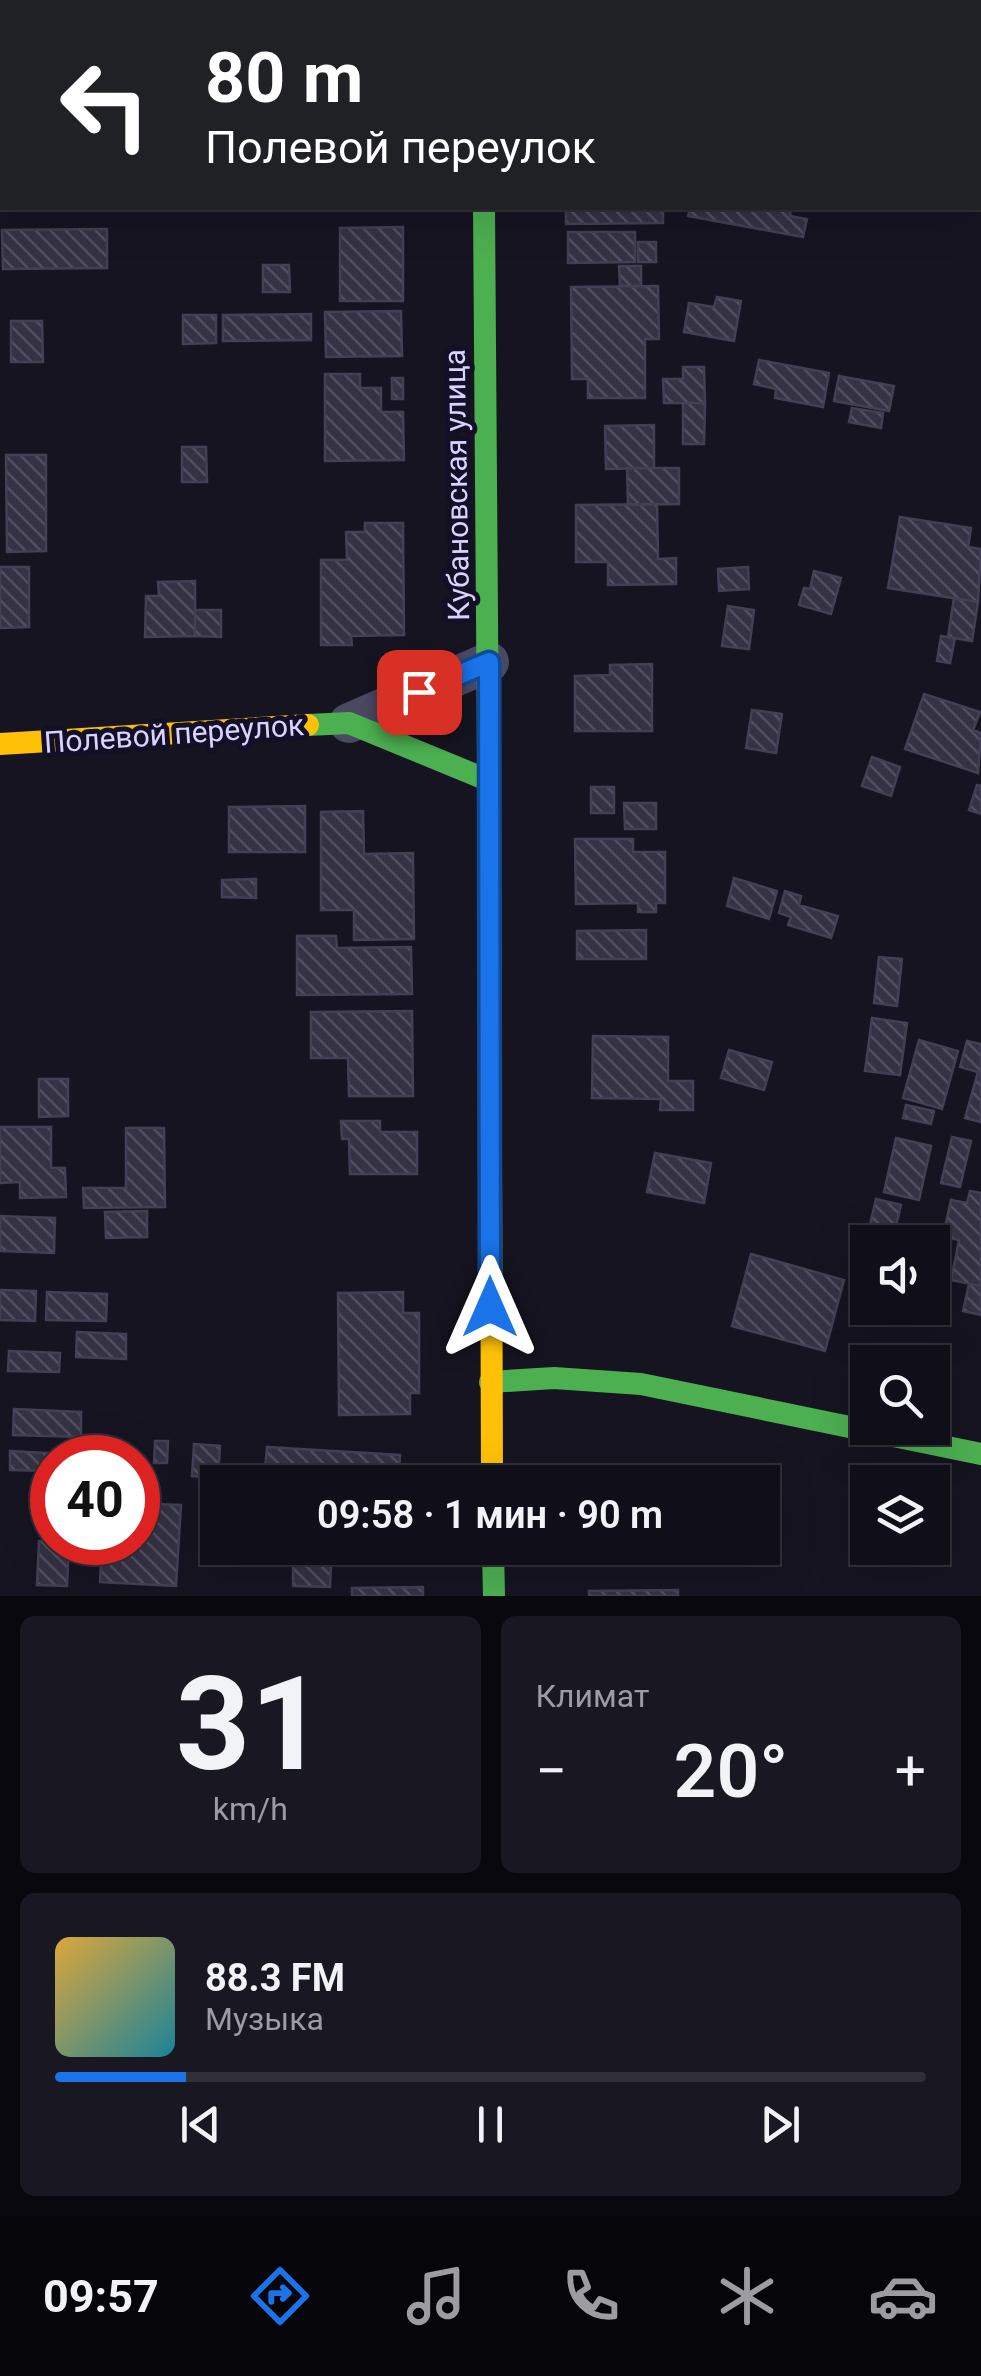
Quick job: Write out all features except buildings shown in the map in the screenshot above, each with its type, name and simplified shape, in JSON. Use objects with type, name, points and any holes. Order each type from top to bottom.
[{"type":"street","name":"Кубановская улица","points":[[484,210],[492,1465]]},
{"type":"street","name":"Полевой переулок","points":[[0,744],[349,723],[489,662]]},
{"type":"street","name":"Полевой переулок","points":[[349,723],[490,781]]},
{"type":"street","points":[[490,1382],[554,1378],[641,1384],[981,1454]]},
{"type":"street","points":[[493,1565],[494,1596]]},
{"type":"traffic: fast","points":[[484,210],[491,1160]]},
{"type":"traffic: fast","points":[[308,725],[349,723],[490,781]]},
{"type":"traffic: fast","points":[[490,1382],[554,1378],[641,1384],[981,1454]]},
{"type":"traffic: fast","points":[[493,1565],[494,1596]]},
{"type":"traffic: slow","points":[[0,744],[308,725]]},
{"type":"traffic: slow","points":[[491,1160],[492,1465]]},
{"type":"route","points":[[419,692],[489,662],[490,1307]]}]
